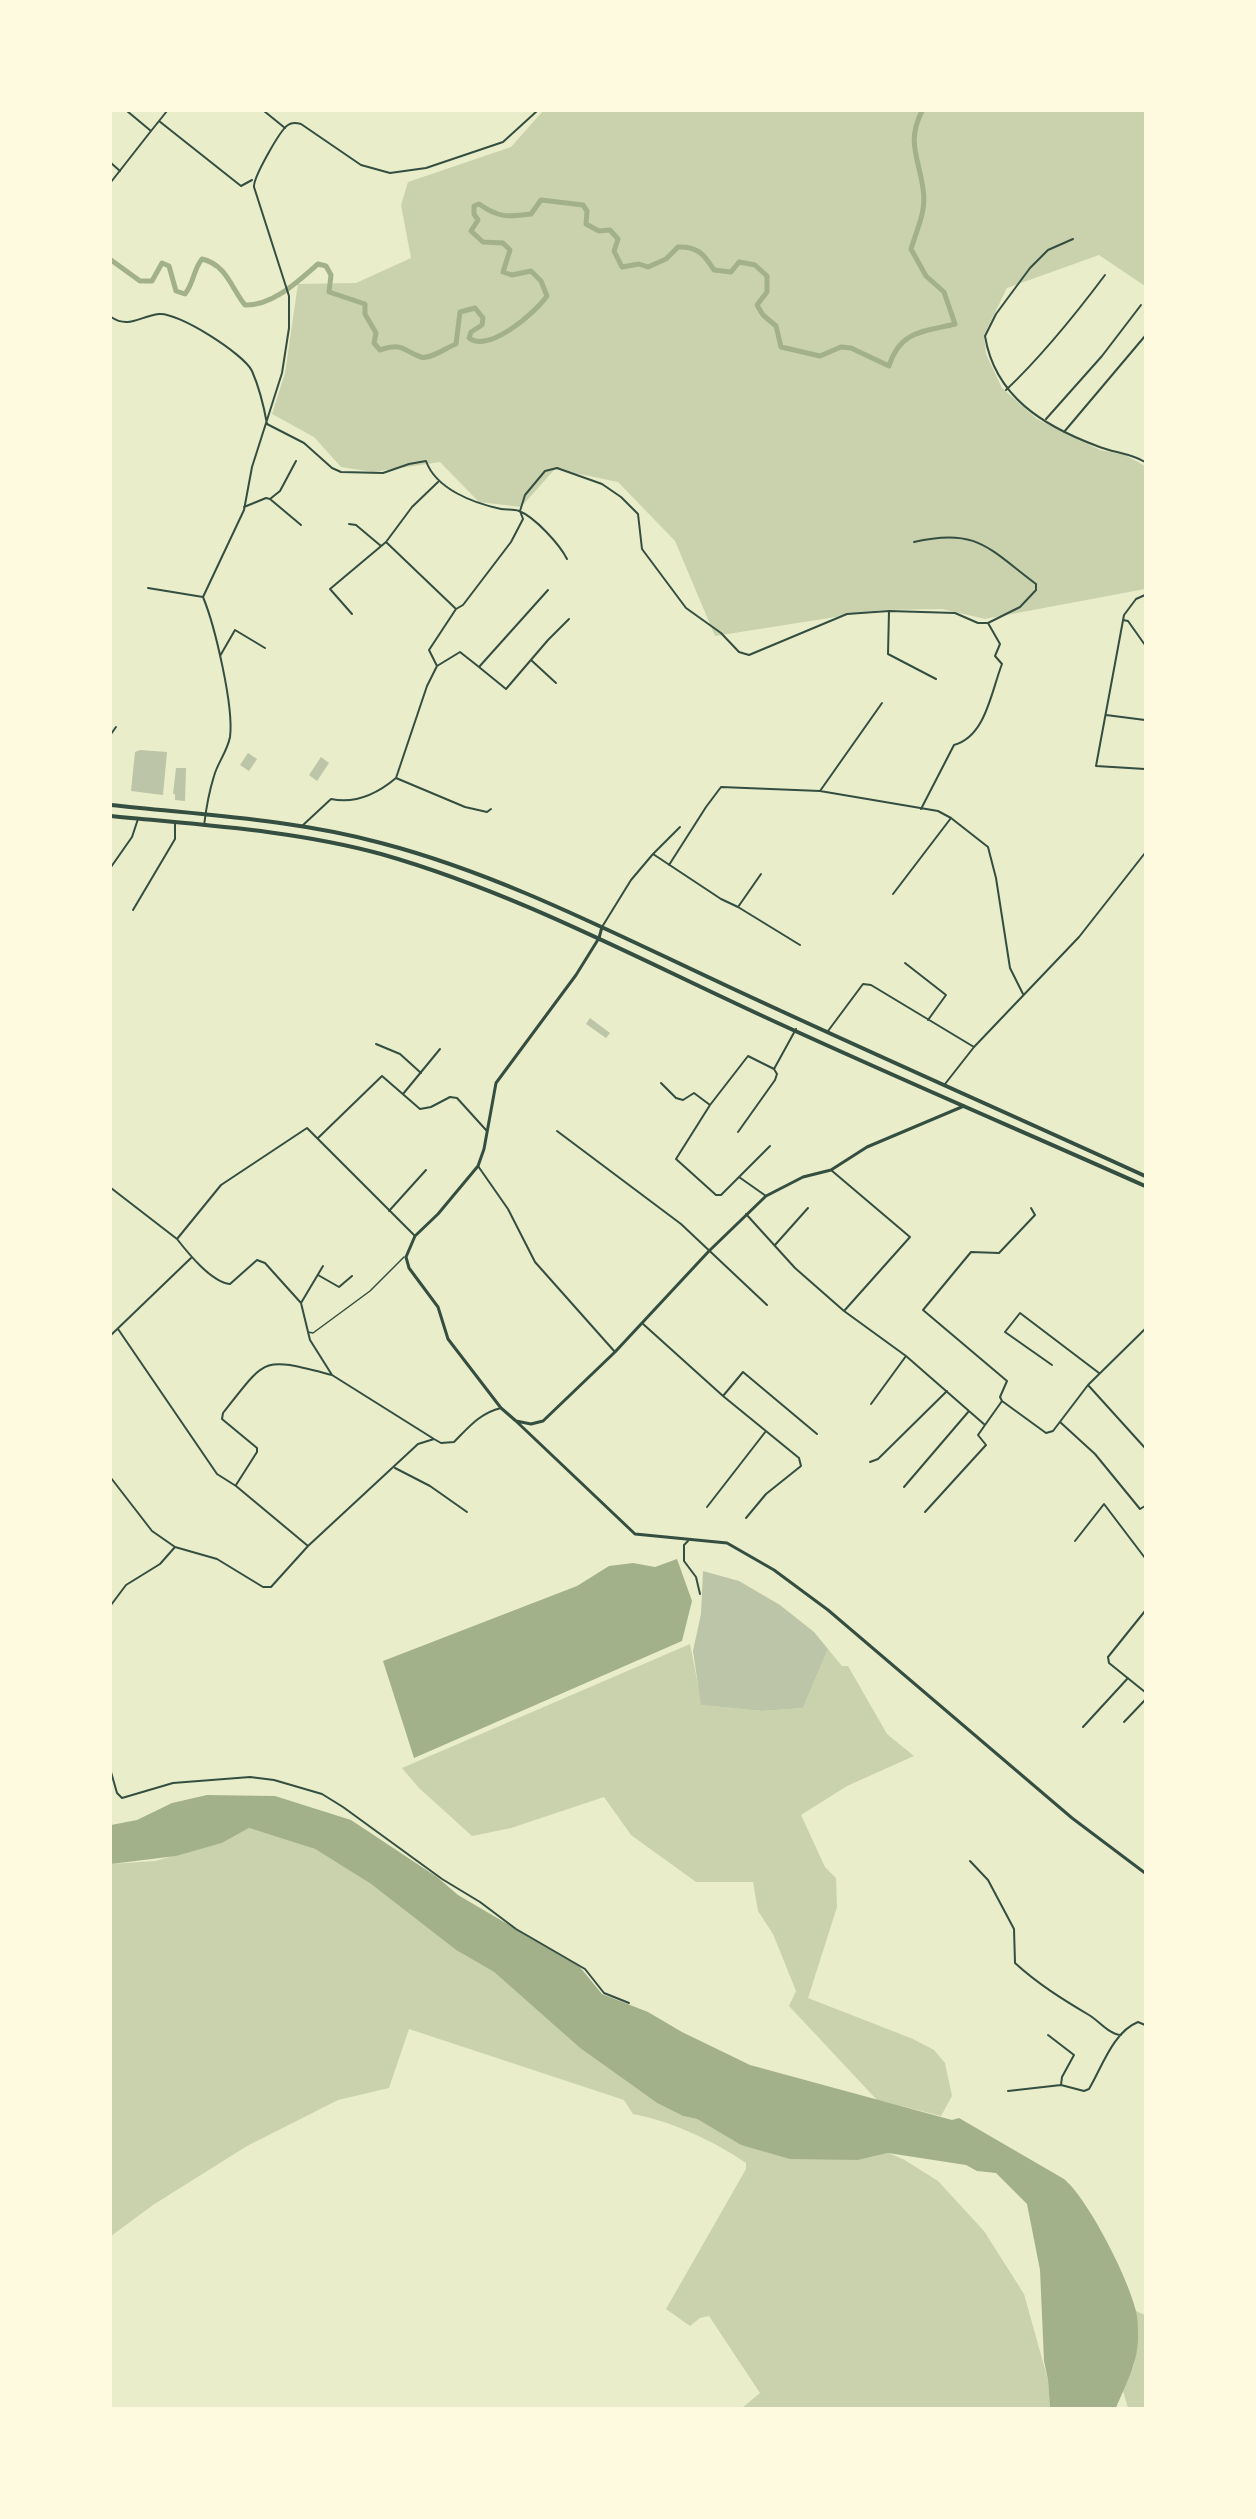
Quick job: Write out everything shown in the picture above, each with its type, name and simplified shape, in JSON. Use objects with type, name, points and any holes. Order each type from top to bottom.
[{"type":"highway","points":[[111,805],[302,826],[381,843],[454,866],[602,927],[943,1086],[1145,1176]]},
{"type":"highway","points":[[111,816],[289,836],[378,854],[468,882],[599,938],[755,1013],[796,1029],[1145,1186]]},
{"type":"main road","points":[[602,927],[599,938],[576,975],[495,1083],[478,1166],[438,1214],[415,1236],[407,1254],[407,1265],[438,1307],[448,1340],[501,1408],[627,1528],[635,1534],[688,1541],[727,1543],[774,1570],[828,1610],[1063,1812],[1145,1874]]},
{"type":"main road","points":[[516,1421],[531,1424],[543,1421],[615,1352],[708,1251],[766,1196],[803,1177],[831,1170],[867,1147],[964,1106]]},
{"type":"street","points":[[127,111],[151,131]]},
{"type":"street","points":[[111,182],[167,111]]},
{"type":"street","points":[[264,111],[285,128]]},
{"type":"street","points":[[159,121],[241,186],[253,180],[285,128],[295,122],[302,124],[361,165],[390,173],[426,168],[503,142],[537,111]]},
{"type":"street","points":[[111,163],[120,171]]},
{"type":"street","points":[[204,826],[214,774],[225,755],[230,736],[220,656],[212,620],[203,597],[235,532],[244,507],[252,467],[282,373],[290,302],[267,234],[253,180]]},
{"type":"street","points":[[1073,239],[1048,250],[1030,268],[990,324],[985,336],[988,358],[1006,390],[1039,417],[1046,419],[1064,432],[1100,447],[1132,454],[1145,462]]},
{"type":"street","points":[[1006,390],[1026,371],[1105,275]]},
{"type":"street","points":[[1046,419],[1102,356],[1141,305]]},
{"type":"street","points":[[111,317],[120,323],[165,314],[191,325],[227,346],[251,369],[267,424],[304,443],[332,468],[341,472],[383,473],[426,461],[431,474],[438,482],[473,501],[501,509],[520,511],[557,541],[567,559]]},
{"type":"street","points":[[1064,432],[1145,336]]},
{"type":"street","points":[[244,507],[270,499],[280,491],[296,461]]},
{"type":"street","points":[[437,666],[429,651],[456,609],[464,605],[511,542],[523,519],[520,511],[525,495],[545,471],[557,468],[602,484],[621,496],[638,514],[642,549],[686,608],[721,633],[739,652],[749,655],[766,650],[813,626],[847,614],[889,611],[955,613],[978,623],[988,623],[1020,607],[1036,590],[1036,584],[981,543],[964,537],[943,537],[914,542]]},
{"type":"street","points":[[352,614],[330,589],[386,542],[412,507],[438,482]]},
{"type":"street","points":[[270,499],[301,525]]},
{"type":"street","points":[[349,524],[356,525],[381,546]]},
{"type":"street","points":[[386,542],[456,609]]},
{"type":"street","points":[[148,588],[203,597]]},
{"type":"street","points":[[479,667],[548,590]]},
{"type":"street","points":[[1145,595],[1136,599],[1129,606],[1123,620],[1096,766],[1145,769]]},
{"type":"street","points":[[889,611],[888,654],[936,679]]},
{"type":"street","points":[[302,826],[331,799],[346,802],[359,799],[396,778],[427,686],[437,666],[460,652],[506,689],[569,619]]},
{"type":"street","points":[[1123,620],[1128,621],[1145,645]]},
{"type":"street","points":[[921,809],[954,745],[964,742],[980,726],[1002,664],[995,656],[1000,644],[988,623]]},
{"type":"street","points":[[220,656],[235,630],[265,648]]},
{"type":"street","points":[[531,660],[556,683]]},
{"type":"street","points":[[820,791],[882,703]]},
{"type":"street","points":[[1106,712],[1106,715],[1112,717],[1145,720]]},
{"type":"street","points":[[111,734],[116,727]]},
{"type":"street","points":[[396,778],[465,807],[487,812],[491,809]]},
{"type":"street","points":[[669,865],[705,807],[722,787],[820,791],[938,811],[951,818],[988,847],[996,878],[1010,968],[1023,994]]},
{"type":"street","points":[[892,894],[951,818]]},
{"type":"street","points":[[111,867],[132,837],[138,819]]},
{"type":"street","points":[[134,910],[175,839],[175,823]]},
{"type":"street","points":[[602,927],[631,880],[680,827]]},
{"type":"street","points":[[943,1086],[974,1047],[1079,937],[1145,853]]},
{"type":"street","points":[[653,854],[721,899],[800,945]]},
{"type":"street","points":[[738,907],[761,874]]},
{"type":"street","points":[[905,963],[946,995],[928,1020]]},
{"type":"street","points":[[827,1031],[863,984],[871,985],[974,1047]]},
{"type":"street","points":[[774,1069],[796,1029]]},
{"type":"street","points":[[376,1044],[400,1054],[421,1073]]},
{"type":"street","points":[[403,1094],[440,1049]]},
{"type":"street","points":[[738,1132],[777,1074],[774,1069],[748,1056],[710,1104],[676,1160],[718,1196],[770,1146]]},
{"type":"street","points":[[318,1138],[382,1076],[420,1109],[431,1107],[450,1097],[457,1098],[487,1131]]},
{"type":"street","points":[[661,1083],[676,1098],[683,1100],[694,1094],[710,1104]]},
{"type":"street","points":[[177,1239],[229,1179],[307,1128],[415,1236]]},
{"type":"street","points":[[557,1131],[681,1224],[767,1305]]},
{"type":"street","points":[[478,1166],[508,1209],[535,1262],[615,1352]]},
{"type":"street","points":[[389,1210],[426,1170]]},
{"type":"street","points":[[831,1170],[909,1237],[844,1311]]},
{"type":"street","points":[[739,1177],[766,1196]]},
{"type":"street","points":[[111,1188],[177,1239],[191,1258],[224,1283],[230,1284],[257,1260],[265,1263],[301,1303],[308,1332],[332,1375]]},
{"type":"street","points":[[775,1245],[808,1208]]},
{"type":"street","points":[[1031,1208],[1035,1215],[999,1253],[971,1252],[923,1310],[1007,1381],[1000,1397],[1002,1401],[1046,1433],[1053,1431],[1088,1385],[1145,1329]]},
{"type":"street","points":[[746,1214],[795,1268],[844,1311],[906,1356],[985,1425]]},
{"type":"street","points":[[308,1332],[313,1333],[370,1291],[407,1254]]},
{"type":"street","points":[[111,1335],[191,1258]]},
{"type":"street","points":[[301,1303],[323,1266]]},
{"type":"street","points":[[318,1275],[339,1287],[352,1276]]},
{"type":"street","points":[[1052,1365],[1005,1332],[1020,1313],[1099,1373]]},
{"type":"street","points":[[642,1323],[723,1396],[800,1458],[801,1466],[766,1494],[746,1518]]},
{"type":"street","points":[[118,1329],[180,1416],[202,1455],[218,1474],[236,1486],[308,1546]]},
{"type":"street","points":[[871,1404],[906,1356]]},
{"type":"street","points":[[236,1486],[257,1452],[257,1448],[222,1419],[223,1413],[259,1369],[280,1362],[332,1375],[441,1443],[454,1442],[476,1419],[488,1411],[501,1408]]},
{"type":"street","points":[[723,1396],[743,1372],[817,1434]]},
{"type":"street","points":[[1088,1385],[1145,1448]]},
{"type":"street","points":[[870,1462],[878,1459],[947,1391]]},
{"type":"street","points":[[925,1512],[986,1445],[978,1435],[1002,1401]]},
{"type":"street","points":[[904,1487],[969,1411]]},
{"type":"street","points":[[1060,1422],[1095,1454],[1140,1509],[1145,1506]]},
{"type":"street","points":[[707,1507],[766,1431]]},
{"type":"street","points":[[111,1478],[152,1531],[175,1547],[217,1559],[263,1587],[271,1587],[308,1546],[418,1444],[434,1439]]},
{"type":"street","points":[[394,1468],[430,1486],[467,1512]]},
{"type":"street","points":[[1074,1541],[1104,1504],[1145,1558]]},
{"type":"street","points":[[688,1541],[684,1545],[684,1561],[696,1577],[700,1594]]},
{"type":"street","points":[[111,1605],[126,1586],[160,1564],[175,1547]]},
{"type":"street","points":[[1145,1611],[1108,1657],[1109,1663],[1145,1692]]},
{"type":"street","points":[[1083,1727],[1128,1678]]},
{"type":"street","points":[[1124,1722],[1145,1700]]},
{"type":"street","points":[[111,1772],[117,1793],[122,1798],[173,1784],[250,1777],[274,1780],[322,1794],[516,1929],[585,1969],[604,1992],[629,2003]]},
{"type":"street","points":[[969,1861],[988,1880],[1014,1929],[1015,1963],[1060,2000],[1090,2016],[1116,2035],[1121,2035]]},
{"type":"street","points":[[1008,2091],[1061,2085],[1084,2091],[1089,2089],[1129,2025],[1138,2022],[1145,2025]]},
{"type":"street","points":[[1048,2035],[1074,2055],[1062,2077],[1061,2085]]},
{"type":"shaded area","points":[[543,111],[1145,111],[1145,286],[1099,255],[1007,288],[984,335],[986,354],[1002,388],[1037,419],[1100,450],[1125,455],[1145,466],[1145,589],[985,619],[942,609],[880,610],[715,636],[675,541],[618,482],[555,469],[521,507],[479,502],[440,462],[373,472],[341,467],[314,437],[272,414],[285,373],[298,284],[356,283],[411,258],[401,205],[408,182],[511,147]]},
{"type":"shaded area","points":[[677,1559],[692,1601],[682,1641],[414,1758],[383,1661],[577,1586],[609,1566],[633,1563],[655,1567]]},
{"type":"shaded area","points":[[690,1644],[702,1705],[762,1711],[803,1708],[828,1649],[842,1666],[848,1666],[887,1734],[914,1756],[847,1786],[801,1815],[825,1867],[836,1878],[837,1907],[808,1998],[913,2039],[934,2050],[945,2063],[952,2096],[941,2116],[877,2100],[789,2006],[796,1991],[773,1934],[758,1911],[753,1882],[696,1882],[631,1835],[604,1797],[511,1828],[472,1836],[419,1788],[402,1768]]},
{"type":"shaded area","points":[[207,1795],[275,1796],[351,1820],[437,1877],[458,1895],[579,1966],[602,1994],[648,2012],[682,2032],[750,2065],[952,2120],[959,2118],[1064,2179],[1074,2189],[1106,2240],[1125,2280],[1136,2311],[1138,2338],[1136,2356],[1116,2408],[1050,2408],[1044,2361],[1040,2270],[1027,2204],[996,2173],[977,2171],[966,2165],[888,2153],[858,2160],[790,2159],[741,2145],[697,2119],[683,2116],[657,2103],[580,2048],[494,1972],[456,1950],[371,1884],[315,1849],[249,1828],[222,1843],[176,1856],[111,1864],[111,1825],[137,1820],[172,1803]]},
{"type":"shaded area","points":[[249,1828],[315,1849],[371,1884],[456,1950],[494,1972],[580,2048],[657,2103],[683,2116],[697,2119],[741,2145],[858,2160],[888,2153],[903,2159],[938,2181],[984,2231],[1024,2294],[1048,2380],[1050,2408],[742,2408],[760,2393],[709,2316],[700,2318],[690,2326],[666,2309],[746,2169],[746,2163],[692,2133],[633,2114],[624,2100],[409,2029],[389,2088],[338,2100],[247,2146],[153,2205],[111,2236],[111,1864],[155,1861],[222,1843]]},
{"type":"shaded area","points":[[1136,2311],[1145,2315],[1145,2408],[1128,2408],[1123,2391],[1134,2365],[1138,2340]]},
{"type":"building","points":[[140,750],[167,752],[163,795],[131,791],[135,752]]},
{"type":"building","points":[[248,753],[257,759],[249,771],[240,765]]},
{"type":"building","points":[[321,757],[329,763],[317,781],[309,775]]},
{"type":"building","points":[[176,768],[186,768],[185,801],[175,800],[175,794],[173,794]]},
{"type":"building","points":[[590,1018],[610,1033],[606,1038],[586,1024]]},
{"type":"building","points":[[703,1571],[739,1581],[780,1605],[814,1632],[828,1649],[803,1708],[762,1711],[701,1705],[693,1651],[701,1614]]},
{"type":"waterway","points":[[111,260],[140,281],[152,281],[162,263],[169,266],[176,291],[185,294],[202,259],[217,266],[223,272],[245,305],[275,297],[318,264],[326,266],[331,275],[329,292],[365,304],[365,314],[376,333],[374,343],[380,350],[399,347],[425,357],[456,344],[460,312],[475,308],[483,318],[482,325],[471,332],[469,338],[478,341],[488,340],[499,336],[522,321],[547,296],[541,281],[531,271],[512,275],[503,272],[510,250],[503,243],[483,242],[471,231],[478,220],[474,214],[474,206],[479,204],[492,212],[509,216],[531,214],[541,200],[583,205],[587,211],[586,224],[599,231],[610,230],[618,239],[614,251],[622,267],[639,264],[648,267],[666,259],[678,247],[690,248],[699,252],[714,270],[731,272],[739,262],[755,265],[767,276],[767,292],[757,305],[763,315],[776,326],[781,347],[820,356],[841,347],[851,348],[889,366],[899,346],[906,339],[955,324],[944,292],[926,276],[911,249],[924,204],[914,141],[917,122],[922,111]]}]
